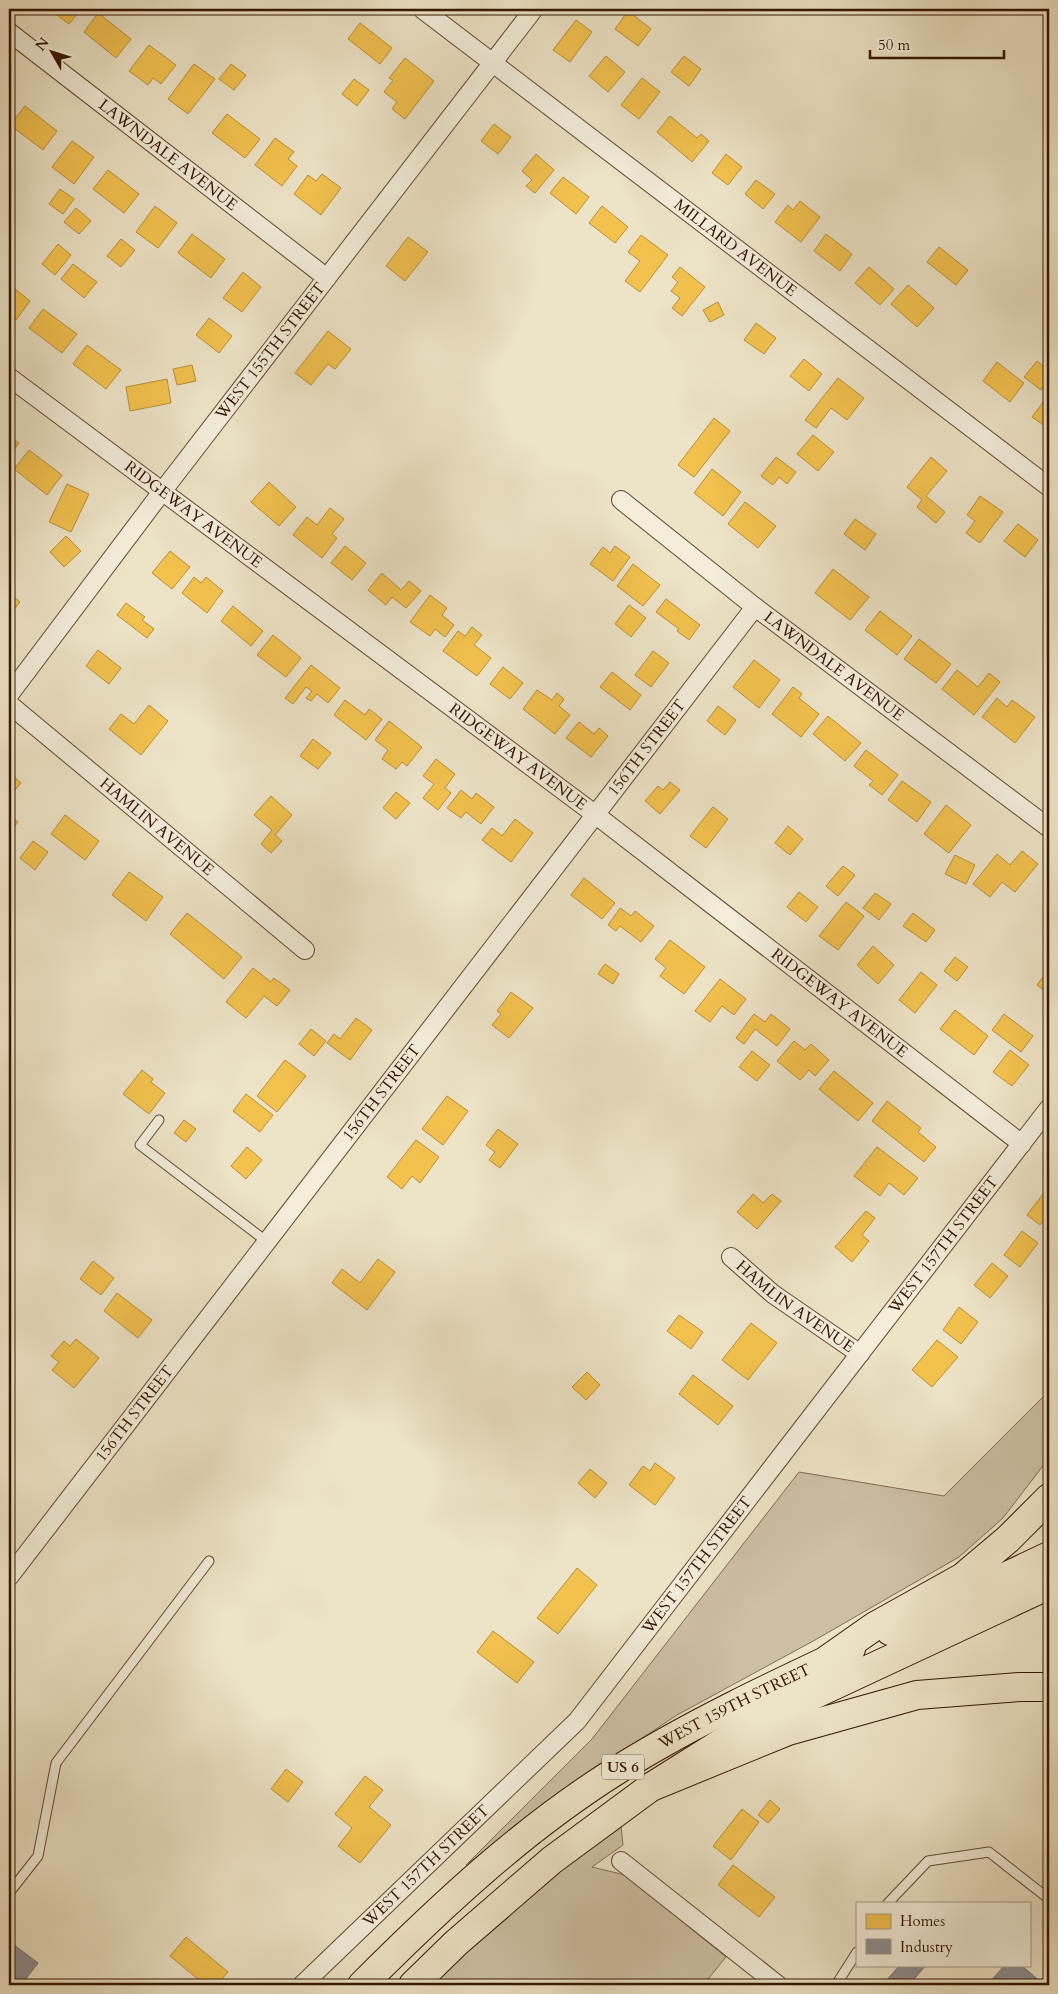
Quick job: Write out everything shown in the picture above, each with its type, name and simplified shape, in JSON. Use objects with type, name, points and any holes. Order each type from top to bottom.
[{"type":"main road","points":[[828,1659],[875,1626],[963,1577],[1008,1539],[1049,1498]]},
{"type":"main road","name":"WEST 159TH STREET","points":[[362,1985],[472,1880],[539,1824],[619,1769],[709,1716],[1049,1556]]},
{"type":"main road","name":"WEST 159TH STREET","points":[[412,1985],[456,1943],[552,1860],[651,1787],[729,1738],[1049,1585]]},
{"type":"main road","points":[[651,1787],[788,1731],[917,1696],[1020,1687],[1049,1687]]},
{"type":"street","name":"MILLARD AVENUE","points":[[422,9],[1049,487]]},
{"type":"street","name":"WEST 155TH STREET","points":[[9,695],[534,9]]},
{"type":"street","name":"LAWNDALE AVENUE","points":[[9,32],[328,278]]},
{"type":"street","name":"RIDGEWAY AVENUE","points":[[9,377],[596,815],[1022,1144]]},
{"type":"street","name":"LAWNDALE AVENUE","points":[[621,500],[755,607],[1049,828]]},
{"type":"street","name":"156TH STREET","points":[[9,1577],[755,607]]},
{"type":"street","name":"HAMLIN AVENUE","points":[[9,704],[305,950]]},
{"type":"street","name":"WEST 157TH STREET","points":[[302,1985],[577,1722],[1049,1108]]},
{"type":"street","name":"HAMLIN AVENUE","points":[[731,1256],[773,1294],[860,1354]]},
{"type":"street","points":[[621,1861],[778,1985]]},
{"type":"lane","points":[[159,1120],[140,1145],[266,1241]]},
{"type":"lane","points":[[9,1893],[38,1856],[56,1763],[209,1562]]},
{"type":"lane","points":[[889,1902],[928,1861],[989,1852],[1049,1899]]},
{"type":"lane","points":[[836,1985],[856,1954]]},
{"type":"shaded area","points":[[1049,1391],[1049,1458],[1003,1518],[959,1557],[815,1640],[677,1715],[575,1783],[466,1865],[592,1739],[799,1472],[944,1496]]},
{"type":"shaded area","points":[[620,1817],[623,1845],[592,1867],[625,1875],[726,1957],[703,1985],[421,1985]]},
{"type":"building: Homes","points":[[49,9],[81,9],[69,24]]},
{"type":"building: Homes","points":[[628,11],[651,29],[638,46],[615,29]]},
{"type":"building: Homes","points":[[98,13],[131,39],[116,58],[84,32]]},
{"type":"building: Homes","points":[[576,20],[592,32],[570,62],[553,50]]},
{"type":"building: Homes","points":[[360,23],[392,48],[380,64],[348,39]]},
{"type":"building: Homes","points":[[149,45],[176,65],[161,84],[153,78],[148,85],[129,71]]},
{"type":"building: Homes","points":[[606,56],[625,72],[608,92],[589,76]]},
{"type":"building: Homes","points":[[684,56],[701,69],[689,86],[671,72]]},
{"type":"building: Homes","points":[[405,58],[434,81],[405,119],[392,109],[397,102],[384,92],[393,80],[389,78]]},
{"type":"building: Homes","points":[[194,64],[215,79],[188,114],[168,99]]},
{"type":"building: Homes","points":[[231,64],[246,75],[234,90],[219,79]]},
{"type":"building: Homes","points":[[642,78],[660,92],[639,119],[621,105]]},
{"type":"building: Homes","points":[[354,79],[369,90],[357,106],[342,94]]},
{"type":"building: Homes","points":[[25,106],[57,131],[43,150],[10,125]]},
{"type":"building: Homes","points":[[227,114],[260,139],[245,158],[212,133]]},
{"type":"building: Homes","points":[[670,116],[697,138],[701,134],[709,141],[692,162],[657,132]]},
{"type":"building: Homes","points":[[494,124],[511,137],[498,154],[481,141]]},
{"type":"building: Homes","points":[[275,138],[294,152],[288,159],[297,166],[282,186],[255,165]]},
{"type":"building: Homes","points":[[72,141],[94,157],[74,184],[52,167]]},
{"type":"building: Homes","points":[[536,154],[554,170],[535,193],[526,186],[532,180],[522,171]]},
{"type":"building: Homes","points":[[726,154],[742,167],[728,185],[712,173]]},
{"type":"building: Homes","points":[[108,170],[139,194],[124,213],[93,189]]},
{"type":"building: Homes","points":[[322,174],[341,188],[321,215],[294,194],[308,175],[316,181]]},
{"type":"building: Homes","points":[[563,177],[589,197],[576,214],[550,193]]},
{"type":"building: Homes","points":[[756,180],[775,194],[763,209],[745,194]]},
{"type":"building: Homes","points":[[60,189],[74,199],[63,214],[49,204]]},
{"type":"building: Homes","points":[[800,201],[820,217],[801,242],[775,222],[788,205],[793,210]]},
{"type":"building: Homes","points":[[155,206],[177,223],[158,248],[136,232]]},
{"type":"building: Homes","points":[[602,206],[628,227],[615,243],[589,223]]},
{"type":"building: Homes","points":[[76,208],[91,221],[79,234],[64,222]]},
{"type":"building: Homes","points":[[192,234],[225,259],[211,278],[178,253]]},
{"type":"building: Homes","points":[[826,234],[852,254],[840,271],[814,251]]},
{"type":"building: Homes","points":[[641,235],[668,255],[640,292],[625,281],[640,261],[628,252]]},
{"type":"building: Homes","points":[[408,237],[428,252],[405,281],[386,266]]},
{"type":"building: Homes","points":[[121,239],[135,250],[121,267],[107,256]]},
{"type":"building: Homes","points":[[58,244],[71,255],[55,275],[42,264]]},
{"type":"building: Homes","points":[[939,247],[968,270],[956,285],[927,262]]},
{"type":"building: Homes","points":[[73,264],[97,282],[84,298],[61,279]]},
{"type":"building: Homes","points":[[680,267],[705,287],[682,316],[672,308],[680,298],[671,291],[678,282],[672,277]]},
{"type":"building: Homes","points":[[869,267],[894,289],[880,305],[855,283]]},
{"type":"building: Homes","points":[[243,272],[261,287],[242,312],[223,298]]},
{"type":"building: Homes","points":[[9,284],[30,301],[16,320],[9,315]]},
{"type":"building: Homes","points":[[908,285],[934,308],[917,327],[891,304]]},
{"type":"building: Homes","points":[[718,302],[724,315],[710,322],[703,310]]},
{"type":"building: Homes","points":[[43,309],[77,334],[62,353],[29,328]]},
{"type":"building: Homes","points":[[209,318],[232,336],[219,353],[196,335]]},
{"type":"building: Homes","points":[[756,323],[776,338],[764,354],[744,340]]},
{"type":"building: Homes","points":[[328,331],[351,349],[335,369],[328,364],[311,385],[295,373]]},
{"type":"building: Homes","points":[[87,345],[121,370],[106,389],[73,364]]},
{"type":"building: Homes","points":[[804,359],[822,374],[809,391],[790,376]]},
{"type":"building: Homes","points":[[1037,361],[1049,371],[1049,379],[1041,390],[1024,377]]},
{"type":"building: Homes","points":[[997,362],[1024,383],[1010,402],[983,381]]},
{"type":"building: Homes","points":[[192,365],[196,381],[177,385],[173,369]]},
{"type":"building: Homes","points":[[838,378],[864,398],[847,420],[831,408],[816,428],[805,420]]},
{"type":"building: Homes","points":[[167,379],[171,403],[130,411],[126,387]]},
{"type":"building: Homes","points":[[1044,401],[1049,405],[1049,429],[1032,417]]},
{"type":"building: Homes","points":[[714,418],[730,431],[694,477],[678,465]]},
{"type":"building: Homes","points":[[813,435],[834,452],[818,471],[797,454]]},
{"type":"building: Homes","points":[[9,436],[19,443],[9,457]]},
{"type":"building: Homes","points":[[29,450],[62,475],[47,495],[14,469]]},
{"type":"building: Homes","points":[[776,457],[796,472],[787,484],[779,477],[773,485],[761,476]]},
{"type":"building: Homes","points":[[931,457],[947,471],[926,496],[945,512],[936,523],[917,507],[922,500],[907,487]]},
{"type":"building: Homes","points":[[712,469],[741,492],[723,516],[694,493]]},
{"type":"building: Homes","points":[[269,482],[296,507],[279,526],[251,502]]},
{"type":"building: Homes","points":[[67,484],[89,494],[71,532],[49,522]]},
{"type":"building: Homes","points":[[980,496],[1003,512],[980,543],[966,533],[975,521],[967,515]]},
{"type":"building: Homes","points":[[745,502],[776,526],[758,548],[728,524]]},
{"type":"building: Homes","points":[[330,508],[344,519],[332,534],[337,538],[322,558],[293,535],[307,517],[317,525]]},
{"type":"building: Homes","points":[[855,519],[876,534],[865,550],[844,534]]},
{"type":"building: Homes","points":[[1018,524],[1038,540],[1025,557],[1004,541]]},
{"type":"building: Homes","points":[[66,536],[81,551],[64,567],[50,552]]},
{"type":"building: Homes","points":[[345,546],[366,563],[352,580],[331,563]]},
{"type":"building: Homes","points":[[615,546],[630,557],[613,581],[590,564],[603,547],[610,553]]},
{"type":"building: Homes","points":[[170,551],[190,567],[172,589],[152,573]]},
{"type":"building: Homes","points":[[633,564],[660,585],[643,606],[617,586]]},
{"type":"building: Homes","points":[[833,569],[869,597],[850,620],[815,593]]},
{"type":"building: Homes","points":[[382,573],[401,590],[409,581],[421,591],[406,608],[392,597],[386,605],[368,590]]},
{"type":"building: Homes","points":[[194,577],[201,583],[206,577],[223,591],[207,613],[182,593]]},
{"type":"building: Homes","points":[[9,593],[20,602],[9,616]]},
{"type":"building: Homes","points":[[430,595],[447,608],[442,615],[454,625],[445,637],[435,629],[430,636],[410,622]]},
{"type":"building: Homes","points":[[666,599],[700,625],[689,640],[677,631],[679,629],[656,612]]},
{"type":"building: Homes","points":[[126,603],[145,617],[142,620],[154,629],[147,638],[117,615]]},
{"type":"building: Homes","points":[[629,605],[646,618],[631,637],[615,624]]},
{"type":"building: Homes","points":[[233,606],[263,631],[251,646],[221,621]]},
{"type":"building: Homes","points":[[880,611],[912,636],[897,655],[865,630]]},
{"type":"building: Homes","points":[[472,627],[482,635],[474,645],[491,658],[477,676],[443,651],[458,631],[465,636]]},
{"type":"building: Homes","points":[[273,635],[301,658],[286,677],[257,655]]},
{"type":"building: Homes","points":[[919,639],[951,664],[936,683],[904,659]]},
{"type":"building: Homes","points":[[98,650],[121,668],[109,684],[86,666]]},
{"type":"building: Homes","points":[[653,651],[669,663],[651,687],[635,675]]},
{"type":"building: Homes","points":[[754,660],[780,680],[759,708],[733,687]]},
{"type":"building: Homes","points":[[311,665],[340,688],[328,703],[317,694],[311,701],[306,698],[312,691],[306,687],[293,704],[285,698]]},
{"type":"building: Homes","points":[[503,667],[523,683],[510,699],[490,684]]},
{"type":"building: Homes","points":[[957,670],[978,687],[989,673],[1000,682],[974,715],[942,689]]},
{"type":"building: Homes","points":[[612,672],[641,695],[630,710],[600,687]]},
{"type":"building: Homes","points":[[793,687],[802,694],[799,698],[819,714],[801,737],[772,714]]},
{"type":"building: Homes","points":[[537,690],[552,700],[557,693],[564,699],[559,706],[570,715],[555,734],[523,709]]},
{"type":"building: Homes","points":[[997,698],[1007,707],[1012,700],[1035,717],[1015,743],[982,717]]},
{"type":"building: Homes","points":[[345,700],[365,715],[369,709],[382,719],[366,740],[334,715]]},
{"type":"building: Homes","points":[[149,705],[168,721],[141,755],[109,729],[121,714],[134,724]]},
{"type":"building: Homes","points":[[718,706],[736,720],[725,735],[707,721]]},
{"type":"building: Homes","points":[[828,716],[861,743],[845,761],[813,734]]},
{"type":"building: Homes","points":[[389,721],[422,747],[407,766],[402,762],[396,769],[382,759],[388,750],[375,740]]},
{"type":"building: Homes","points":[[579,722],[594,734],[599,728],[608,736],[591,757],[566,738]]},
{"type":"building: Homes","points":[[313,739],[331,753],[318,769],[300,756]]},
{"type":"building: Homes","points":[[866,750],[898,775],[882,795],[869,785],[873,781],[854,766]]},
{"type":"building: Homes","points":[[436,759],[455,774],[445,788],[451,793],[438,810],[423,798],[434,784],[423,776]]},
{"type":"building: Homes","points":[[9,772],[21,783],[9,797]]},
{"type":"building: Homes","points":[[902,781],[931,802],[917,822],[888,800]]},
{"type":"building: Homes","points":[[670,782],[680,790],[660,814],[645,801],[658,786],[663,790]]},
{"type":"building: Homes","points":[[461,790],[472,799],[476,793],[494,807],[481,824],[466,812],[461,818],[447,808]]},
{"type":"building: Homes","points":[[396,792],[410,803],[396,819],[383,808]]},
{"type":"building: Homes","points":[[271,796],[292,815],[275,835],[282,841],[271,853],[261,844],[272,830],[254,815]]},
{"type":"building: Homes","points":[[946,805],[971,825],[949,853],[924,834]]},
{"type":"building: Homes","points":[[713,807],[728,819],[706,848],[690,836]]},
{"type":"building: Homes","points":[[9,815],[18,822],[9,834]]},
{"type":"building: Homes","points":[[65,815],[99,841],[85,860],[51,834]]},
{"type":"building: Homes","points":[[515,819],[533,833],[511,862],[482,840],[492,828],[502,836]]},
{"type":"building: Homes","points":[[788,826],[803,839],[790,855],[775,843]]},
{"type":"building: Homes","points":[[33,841],[48,852],[35,870],[20,858]]},
{"type":"building: Homes","points":[[1022,851],[1038,864],[1015,892],[1002,882],[990,897],[973,884],[997,854],[1010,865]]},
{"type":"building: Homes","points":[[955,855],[975,865],[966,884],[945,874]]},
{"type":"building: Homes","points":[[843,866],[855,875],[838,896],[826,886]]},
{"type":"building: Homes","points":[[129,872],[163,897],[146,921],[112,895]]},
{"type":"building: Homes","points":[[584,878],[615,903],[602,919],[571,895]]},
{"type":"building: Homes","points":[[799,892],[818,907],[806,922],[787,907]]},
{"type":"building: Homes","points":[[875,893],[891,904],[879,920],[863,908]]},
{"type":"building: Homes","points":[[846,902],[864,916],[838,950],[819,936]]},
{"type":"building: Homes","points":[[620,908],[631,916],[635,911],[654,926],[641,942],[620,926],[616,931],[608,925]]},
{"type":"building: Homes","points":[[187,913],[242,957],[224,979],[170,934]]},
{"type":"building: Homes","points":[[913,913],[935,930],[926,942],[903,926]]},
{"type":"building: Homes","points":[[670,940],[705,967],[684,994],[660,976],[666,968],[655,959]]},
{"type":"building: Homes","points":[[873,946],[894,965],[878,984],[857,965]]},
{"type":"building: Homes","points":[[955,957],[968,967],[957,981],[944,971]]},
{"type":"building: Homes","points":[[605,964],[619,974],[613,984],[598,974]]},
{"type":"building: Homes","points":[[253,968],[271,982],[274,978],[290,990],[277,1006],[264,996],[246,1018],[226,1002]]},
{"type":"building: Homes","points":[[1049,969],[1049,994],[1037,985]]},
{"type":"building: Homes","points":[[921,972],[937,985],[915,1013],[899,1000]]},
{"type":"building: Homes","points":[[720,979],[746,999],[734,1015],[722,1006],[710,1022],[695,1011]]},
{"type":"building: Homes","points":[[511,992],[533,1008],[509,1038],[492,1025],[501,1014],[497,1011]]},
{"type":"building: Homes","points":[[955,1010],[988,1036],[974,1055],[940,1029]]},
{"type":"building: Homes","points":[[754,1014],[765,1022],[771,1014],[790,1029],[777,1046],[755,1029],[744,1044],[736,1038]]},
{"type":"building: Homes","points":[[1004,1014],[1033,1036],[1021,1052],[992,1030]]},
{"type":"building: Homes","points":[[356,1018],[372,1030],[350,1060],[327,1043],[334,1034],[340,1039]]},
{"type":"building: Homes","points":[[311,1029],[326,1041],[314,1056],[299,1044]]},
{"type":"building: Homes","points":[[794,1041],[805,1050],[811,1044],[829,1060],[815,1076],[809,1070],[800,1080],[777,1061]]},
{"type":"building: Homes","points":[[1010,1050],[1029,1065],[1012,1086],[993,1072]]},
{"type":"building: Homes","points":[[752,1051],[770,1065],[757,1081],[739,1067]]},
{"type":"building: Homes","points":[[285,1060],[306,1076],[277,1112],[257,1096]]},
{"type":"building: Homes","points":[[142,1070],[153,1079],[151,1082],[165,1093],[149,1114],[123,1094]]},
{"type":"building: Homes","points":[[834,1071],[873,1103],[858,1121],[819,1089]]},
{"type":"building: Homes","points":[[246,1094],[273,1115],[260,1132],[233,1111]]},
{"type":"building: Homes","points":[[447,1096],[468,1111],[443,1145],[422,1129]]},
{"type":"building: Homes","points":[[887,1101],[921,1128],[918,1132],[936,1147],[924,1162],[872,1121]]},
{"type":"building: Homes","points":[[184,1120],[196,1129],[186,1142],[174,1133]]},
{"type":"building: Homes","points":[[498,1129],[518,1144],[500,1168],[489,1160],[495,1152],[486,1145]]},
{"type":"building: Homes","points":[[416,1140],[439,1157],[420,1183],[412,1176],[402,1189],[387,1177]]},
{"type":"building: Homes","points":[[247,1147],[262,1160],[246,1179],[231,1166]]},
{"type":"building: Homes","points":[[877,1147],[918,1178],[904,1195],[889,1183],[880,1196],[854,1176]]},
{"type":"building: Homes","points":[[1049,1186],[1049,1219],[1046,1217],[1040,1225],[1027,1215]]},
{"type":"building: Homes","points":[[753,1194],[763,1203],[772,1194],[781,1201],[757,1229],[737,1212]]},
{"type":"building: Homes","points":[[866,1211],[875,1218],[862,1235],[869,1241],[852,1262],[835,1247]]},
{"type":"building: Homes","points":[[1022,1231],[1038,1243],[1020,1267],[1004,1255]]},
{"type":"building: Homes","points":[[378,1259],[395,1272],[367,1310],[332,1283],[342,1269],[360,1283]]},
{"type":"building: Homes","points":[[93,1261],[114,1278],[101,1295],[80,1279]]},
{"type":"building: Homes","points":[[992,1263],[1008,1276],[990,1298],[974,1285]]},
{"type":"building: Homes","points":[[117,1293],[152,1320],[138,1338],[104,1311]]},
{"type":"building: Homes","points":[[959,1307],[978,1322],[961,1344],[943,1330]]},
{"type":"building: Homes","points":[[679,1315],[703,1332],[691,1349],[667,1331]]},
{"type":"building: Homes","points":[[751,1323],[777,1343],[748,1380],[722,1360]]},
{"type":"building: Homes","points":[[76,1339],[99,1358],[74,1388],[52,1370],[59,1362],[51,1356],[64,1341],[70,1346]]},
{"type":"building: Homes","points":[[937,1340],[958,1357],[932,1387],[912,1370]]},
{"type":"building: Homes","points":[[587,1372],[600,1385],[586,1400],[572,1387]]},
{"type":"building: Homes","points":[[693,1375],[733,1406],[718,1425],[679,1394]]},
{"type":"building: Homes","points":[[655,1463],[675,1478],[655,1505],[629,1485],[643,1466],[650,1471]]},
{"type":"building: Homes","points":[[590,1469],[607,1483],[595,1498],[578,1483]]},
{"type":"building: Homes","points":[[577,1568],[597,1585],[558,1634],[537,1618]]},
{"type":"building: Homes","points":[[493,1631],[534,1662],[517,1683],[477,1652]]},
{"type":"building: Homes","points":[[286,1769],[303,1782],[288,1802],[271,1789]]},
{"type":"building: Homes","points":[[365,1776],[383,1790],[369,1807],[391,1825],[360,1863],[338,1846],[352,1828],[335,1814]]},
{"type":"building: Homes","points":[[770,1800],[780,1809],[768,1823],[758,1815]]},
{"type":"building: Homes","points":[[742,1809],[759,1822],[731,1860],[713,1846]]},
{"type":"building: Homes","points":[[733,1865],[775,1897],[759,1917],[718,1885]]},
{"type":"building: Homes","points":[[186,1937],[228,1972],[217,1985],[205,1985],[170,1956]]},
{"type":"building: Industry","points":[[14,1945],[38,1963],[21,1985],[9,1985],[9,1951]]},
{"type":"building: Industry","points":[[899,1966],[925,1966],[909,1985],[891,1985],[886,1981]]},
{"type":"building: Industry","points":[[1004,1966],[1022,1966],[1043,1984],[993,1985],[990,1982]]}]
